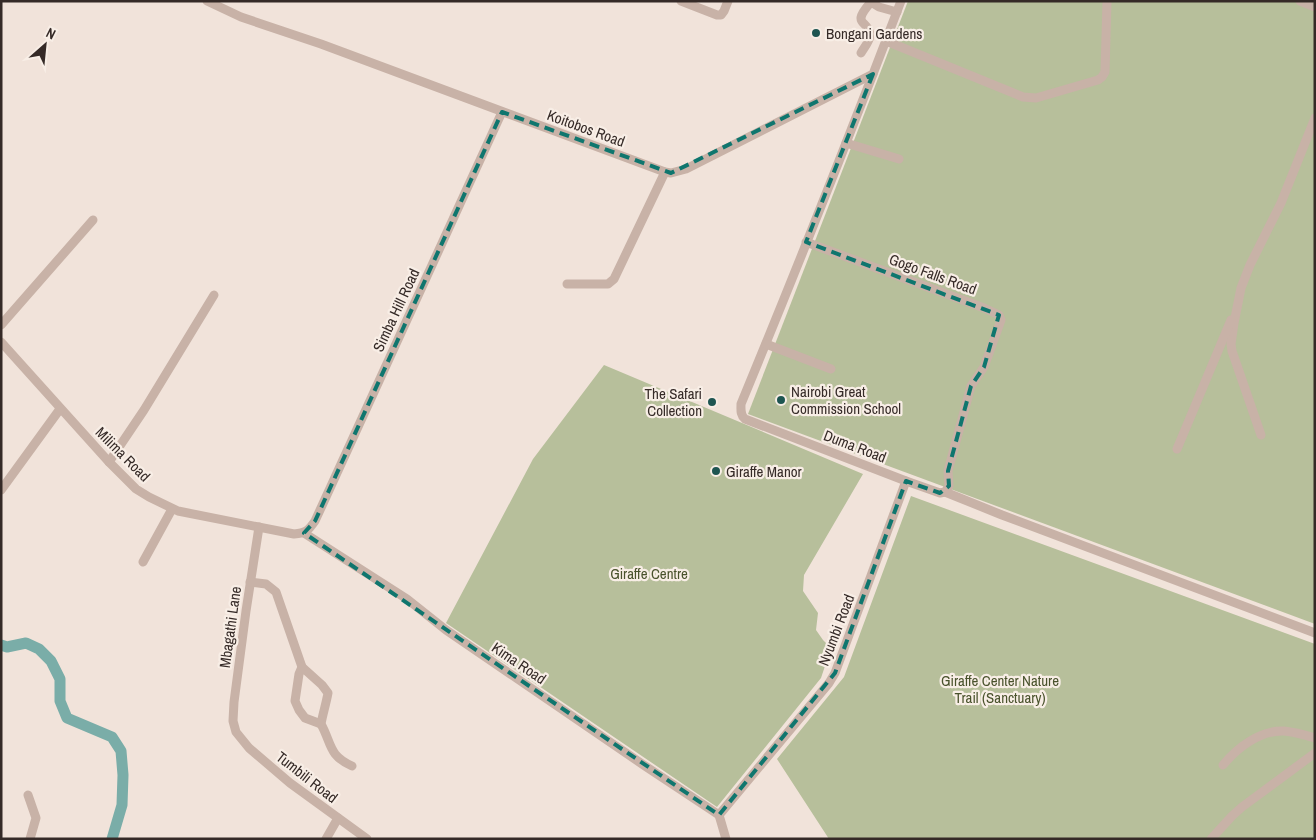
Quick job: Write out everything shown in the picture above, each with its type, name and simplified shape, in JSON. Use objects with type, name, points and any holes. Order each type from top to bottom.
[{"type":"street","name":"Koitobos Road","points":[[207,1],[241,17],[321,44],[665,172]]},
{"type":"street","points":[[681,1],[716,15],[724,11],[728,1]]},
{"type":"street","points":[[831,369],[766,344],[901,1]]},
{"type":"street","points":[[886,41],[1023,97],[1036,98],[1098,80],[1102,77],[1105,72],[1107,1]]},
{"type":"street","points":[[1300,1],[1315,7]]},
{"type":"street","points":[[861,53],[870,34],[861,20],[863,11],[871,2],[879,7],[897,12]]},
{"type":"street","points":[[567,284],[608,284],[614,279],[665,172],[671,173],[686,169],[873,74]]},
{"type":"street","name":"Simba Hill Road","points":[[304,533],[310,529],[315,520],[502,112]]},
{"type":"street","points":[[1261,435],[1232,351],[1234,323],[1241,288],[1250,265],[1281,203],[1315,118]]},
{"type":"street","points":[[846,143],[899,159]]},
{"type":"street","points":[[1,325],[93,220]]},
{"type":"street","name":"Gogo Falls Road","points":[[806,242],[999,315],[1001,320],[984,366],[971,386],[948,471],[949,486],[944,492]]},
{"type":"street","points":[[109,462],[144,410],[214,295]]},
{"type":"street","points":[[1177,449],[1238,303]]},
{"type":"street","name":"Milima Road","points":[[1,342],[60,409],[136,489],[178,511],[294,534],[304,533]]},
{"type":"street","name":"Duma Road","points":[[766,344],[741,404],[742,416],[745,419],[906,481],[944,492],[1315,633]]},
{"type":"street","points":[[1,490],[60,409]]},
{"type":"street","name":"Nyumbi Road","points":[[719,815],[829,683],[835,673],[906,481]]},
{"type":"street","points":[[143,562],[172,509]]},
{"type":"street","name":"Mbagathi Lane","points":[[236,732],[233,722],[234,702],[259,527]]},
{"type":"street","name":"Kima Road","points":[[304,533],[407,599],[446,630],[719,815]]},
{"type":"street","points":[[250,582],[266,584],[276,592],[302,668],[322,684],[328,693],[321,724],[327,734],[328,743],[343,762],[352,766]]},
{"type":"street","points":[[302,668],[295,701],[305,718],[321,724]]},
{"type":"street","points":[[1223,765],[1242,746],[1271,732],[1282,731],[1315,738]]},
{"type":"street","name":"Tumbili Road","points":[[236,732],[249,748],[290,783],[367,839]]},
{"type":"street","points":[[1211,839],[1242,807],[1315,753]]},
{"type":"street","points":[[28,795],[36,818],[30,839]]},
{"type":"street","points":[[719,815],[726,839]]},
{"type":"street","points":[[326,839],[338,818]]},
{"type":"highlighted area","points":[[873,74],[806,242],[999,315],[984,367],[971,386],[948,471],[949,486],[940,493],[906,481],[835,673],[719,815],[304,533],[315,521],[502,112],[671,173]]},
{"type":"green space","points":[[908,1],[1315,1],[1315,624],[748,414]]},
{"type":"green space","name":"Giraffe Centre","points":[[604,365],[863,474],[804,575],[803,591],[818,613],[816,630],[831,648],[821,678],[717,807],[446,623],[533,459]]},
{"type":"green space","name":"Giraffe Center Nature Trail (Sanctuary)","points":[[911,496],[1315,644],[1315,839],[829,839],[777,759],[844,677]]},
{"type":"waterway","points":[[1,645],[7,647],[26,643],[39,649],[51,661],[60,679],[60,701],[67,718],[112,737],[121,751],[123,775],[122,805],[112,839]]},
{"type":"place","name":"Bongani Gardens","points":[[816,33]]},
{"type":"place","name":"Nairobi Great Commission School","points":[[781,400]]},
{"type":"place","name":"The Safari Collection","points":[[712,402]]},
{"type":"place","name":"Giraffe Manor","points":[[716,471]]}]
